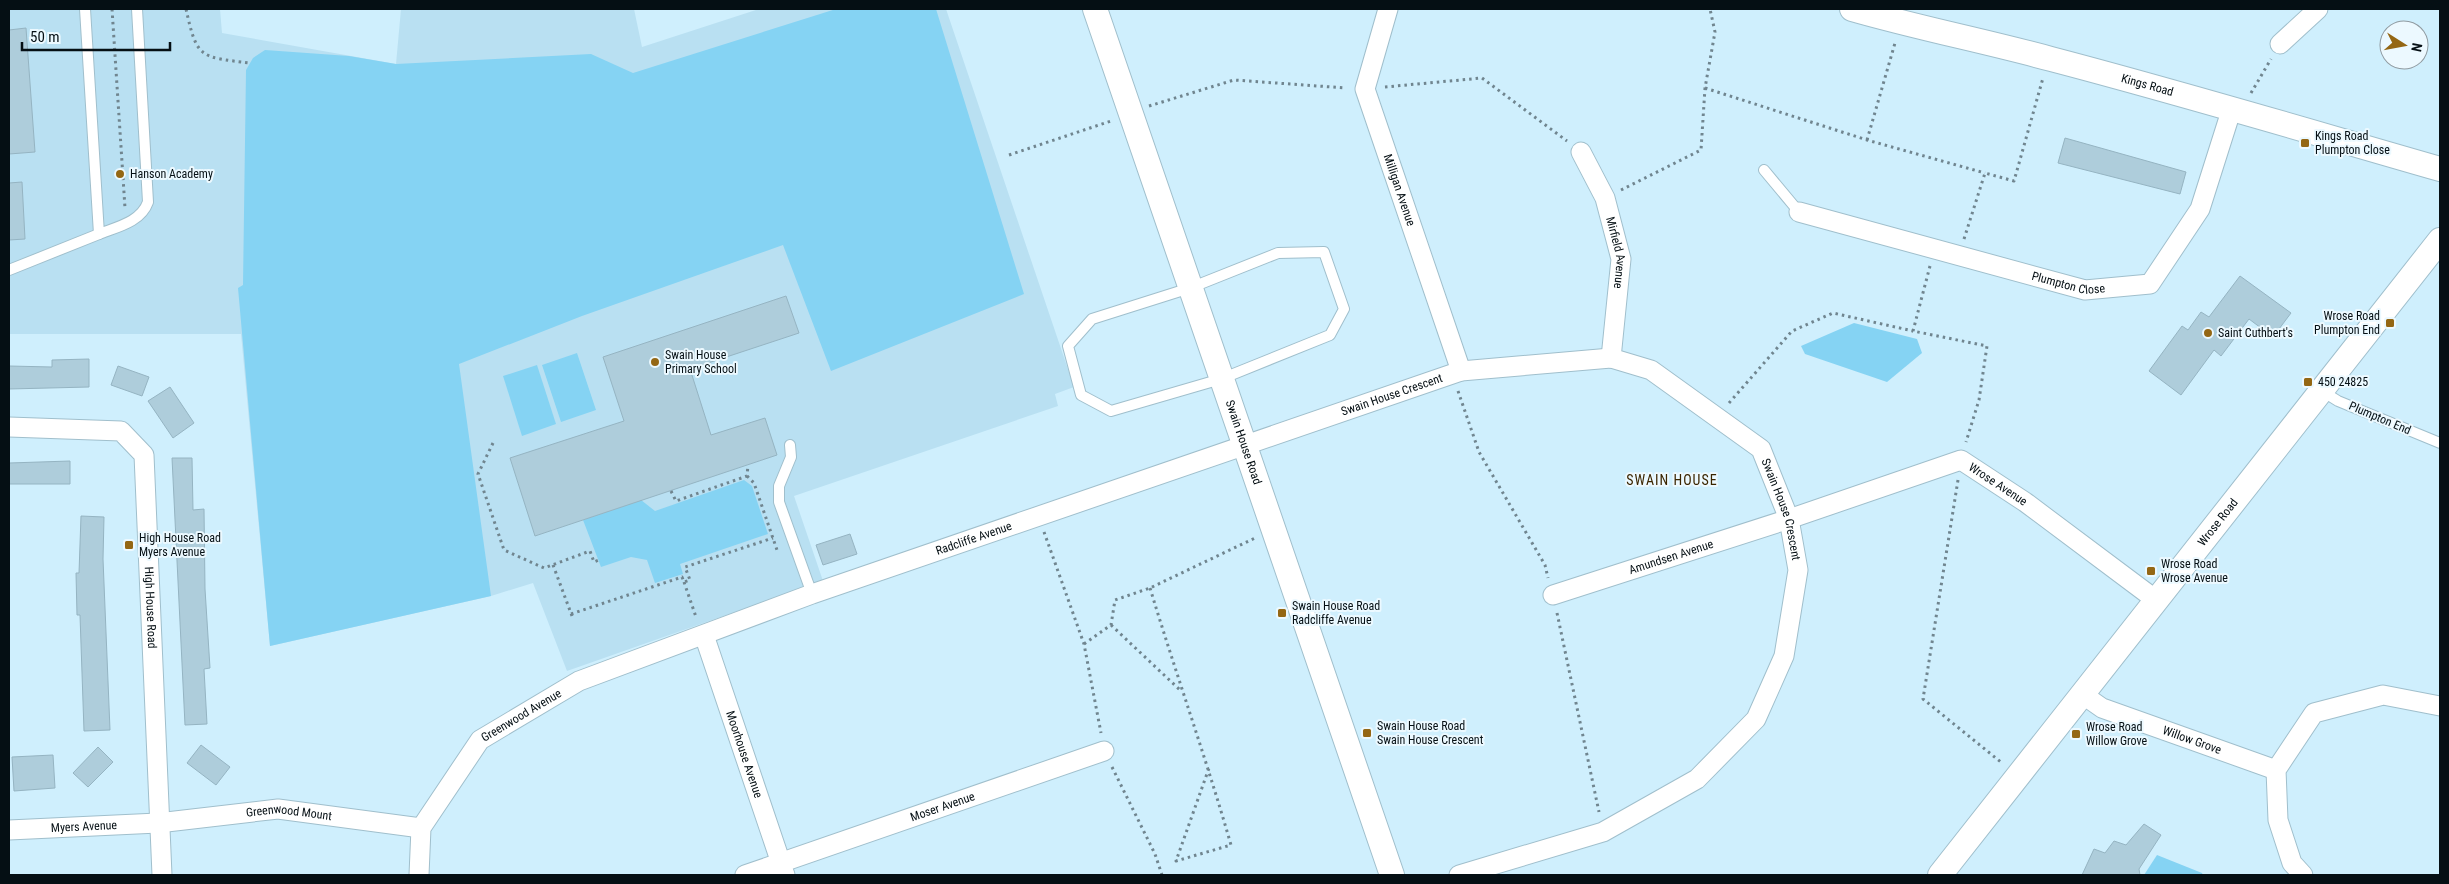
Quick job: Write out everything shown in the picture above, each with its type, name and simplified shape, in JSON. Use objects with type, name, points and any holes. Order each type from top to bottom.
[{"type":"street","name":"Swain House Road","points":[[1095,9],[1392,875]]},
{"type":"street","name":"Milligan Avenue","points":[[1388,9],[1365,89],[1461,371]]},
{"type":"street","name":"Kings Road","points":[[1852,9],[1888,16],[2232,108],[2440,170]]},
{"type":"street","points":[[2280,44],[2318,9]]},
{"type":"street","name":"Plumpton Close","points":[[1799,212],[1958,257],[2085,290],[2150,284],[2200,210],[2232,108]]},
{"type":"street","name":"Mirfield Avenue","points":[[1581,152],[1605,198],[1621,259],[1611,358]]},
{"type":"street","name":"Wrose Road","points":[[1940,875],[2321,390],[2436,252]]},
{"type":"street","name":"Swain House Crescent","points":[[1244,444],[1461,371],[1611,358],[1651,370],[1718,416],[1761,449],[1789,519],[1798,570],[1784,656],[1756,719],[1697,780],[1604,832],[1459,875]]},
{"type":"street","name":"High House Road","points":[[9,427],[121,431],[144,455],[158,823],[162,875]]},
{"type":"street","name":"Radcliffe Avenue","points":[[701,629],[1039,518],[1244,444]]},
{"type":"street","name":"Wrose Avenue","points":[[1789,519],[1961,460],[2025,502],[2156,600]]},
{"type":"street","name":"Amundsen Avenue","points":[[1553,595],[1789,519]]},
{"type":"street","name":"Greenwood Avenue","points":[[421,828],[480,740],[579,681],[701,629]]},
{"type":"street","name":"Moorhouse Avenue","points":[[701,629],[783,869]]},
{"type":"street","name":"Willow Grove","points":[[2082,694],[2102,708],[2276,770]]},
{"type":"street","points":[[2302,875],[2292,863],[2278,820],[2276,770],[2314,714],[2383,695],[2440,706]]},
{"type":"street","name":"Moser Avenue","points":[[745,875],[783,869],[1104,751]]},
{"type":"street","name":"Greenwood Mount","points":[[158,823],[278,809],[421,828]]},
{"type":"street","name":"Myers Avenue","points":[[9,830],[158,823]]},
{"type":"street","points":[[419,875],[421,828]]},
{"type":"lane","points":[[85,9],[99,234]]},
{"type":"lane","points":[[9,270],[126,223],[144,211],[148,202],[137,9]]},
{"type":"lane","points":[[1764,170],[1799,212]]},
{"type":"lane","points":[[1324,252],[1344,309],[1330,335],[1221,379],[1111,411],[1081,395],[1068,346],[1092,320],[1190,288],[1278,253],[1324,252]]},
{"type":"lane","name":"Plumpton End","points":[[2321,390],[2338,401],[2440,443]]},
{"type":"lane","points":[[790,445],[791,457],[779,486],[779,502],[812,594]]},
{"type":"path","points":[[112,9],[126,223]]},
{"type":"path","points":[[186,9],[192,39],[203,54],[218,59],[250,63]]},
{"type":"path","points":[[1605,198],[1701,150],[1705,88],[1715,32],[1710,9]]},
{"type":"path","points":[[1866,140],[1888,16]]},
{"type":"path","points":[[2252,90],[2280,44]]},
{"type":"path","points":[[1705,88],[1866,140],[2014,181],[2048,58]]},
{"type":"path","points":[[1009,155],[1130,114]]},
{"type":"path","points":[[1958,257],[1985,173]]},
{"type":"path","points":[[1912,331],[1935,249]]},
{"type":"path","points":[[1718,416],[1792,331],[1833,313],[1987,346],[1979,400],[1961,460],[1923,699],[2018,776]]},
{"type":"path","points":[[493,444],[478,474],[504,550],[544,568],[590,551],[594,562],[598,560]]},
{"type":"path","points":[[671,490],[676,501],[747,476],[748,465]]},
{"type":"path","points":[[1039,518],[1084,644],[1104,751],[1155,854],[1162,875]]},
{"type":"path","points":[[1084,644],[1111,625],[1115,600],[1150,588],[1273,530]]},
{"type":"path","points":[[684,582],[690,580],[685,567],[772,538]]},
{"type":"path","points":[[552,565],[572,616],[682,577],[701,629]]},
{"type":"path","points":[[1150,588],[1181,691],[1209,768],[1231,845],[1176,861],[1209,768]]},
{"type":"path","points":[[1111,625],[1181,691]]},
{"type":"shaded area","name":"Swain House Primary School","points":[[9,9],[220,9],[222,33],[396,64],[401,9],[634,9],[642,47],[759,9],[946,9],[1074,387],[1055,394],[1058,406],[794,496],[823,581],[567,671],[533,583],[491,596],[270,646],[241,334],[9,334]]},
{"type":"shaded area","name":"Swain House Primary School","points":[[836,9],[936,9],[1024,294],[831,371],[783,245],[582,316],[459,364],[491,596],[270,646],[238,288],[243,285],[246,70],[253,58],[265,50],[349,56],[396,64],[591,54],[633,73]]},
{"type":"shaded area","points":[[1854,323],[1917,339],[1922,353],[1887,382],[1805,354],[1801,346]]},
{"type":"shaded area","points":[[577,353],[596,410],[561,422],[542,365]]},
{"type":"shaded area","points":[[537,365],[556,424],[522,436],[503,376]]},
{"type":"shaded area","points":[[744,480],[752,486],[768,534],[680,564],[683,574],[655,583],[647,560],[631,557],[601,567],[583,520],[641,500],[655,511]]},
{"type":"shaded area","points":[[2157,855],[2202,873],[2203,875],[2144,875]]},
{"type":"building","points":[[26,28],[35,152],[9,154],[9,30]]},
{"type":"building","points":[[2065,138],[2186,172],[2180,194],[2058,163]]},
{"type":"building","points":[[22,182],[25,239],[9,240],[9,183]]},
{"type":"building","name":"Saint Cuthbert's","points":[[2240,276],[2291,313],[2273,337],[2249,319],[2221,356],[2214,350],[2181,395],[2149,371],[2182,326],[2188,330],[2201,312],[2209,317]]},
{"type":"building","points":[[786,296],[799,333],[690,369],[711,435],[765,418],[777,455],[535,536],[510,458],[624,421],[603,357]]},
{"type":"building","points":[[89,359],[89,387],[9,389],[9,366],[52,367],[52,360]]},
{"type":"building","points":[[118,366],[149,377],[142,396],[111,385]]},
{"type":"building","points":[[170,387],[194,423],[173,438],[148,401]]},
{"type":"building","points":[[172,458],[192,458],[193,510],[204,509],[205,589],[210,668],[204,669],[207,724],[185,725]]},
{"type":"building","points":[[70,461],[70,484],[9,484],[9,463]]},
{"type":"building","points":[[81,516],[104,517],[103,559],[110,730],[84,731],[80,615],[77,615],[76,573],[79,573]]},
{"type":"building","points":[[850,534],[857,554],[823,565],[816,545]]},
{"type":"building","points":[[201,745],[230,767],[216,785],[187,763]]},
{"type":"building","points":[[98,747],[113,762],[88,787],[73,773]]},
{"type":"building","points":[[53,755],[55,788],[14,791],[12,757]]},
{"type":"building","points":[[2144,824],[2161,835],[2139,869],[2140,875],[2082,875],[2094,849],[2105,853],[2114,841],[2126,845]]},
{"type":"place","name":"Kings Road Plumpton Close","points":[[2305,143]]},
{"type":"place","name":"Hanson Academy","points":[[120,174]]},
{"type":"place","name":"Wrose Road Plumpton End","points":[[2390,323]]},
{"type":"place","name":"Saint Cuthbert's","points":[[2208,333]]},
{"type":"place","name":"Swain House Primary School","points":[[655,362]]},
{"type":"place","name":"450 24825","points":[[2308,382]]},
{"type":"place","name":"High House Road Myers Avenue","points":[[129,545]]},
{"type":"place","name":"Wrose Road Wrose Avenue","points":[[2151,571]]},
{"type":"place","name":"Swain House Road Radcliffe Avenue","points":[[1282,613]]},
{"type":"place","name":"Swain House Road Swain House Crescent","points":[[1367,733]]},
{"type":"place","name":"Wrose Road Willow Grove","points":[[2076,734]]},
{"type":"district","name":"SWAIN HOUSE","points":[[1672,480]]}]
